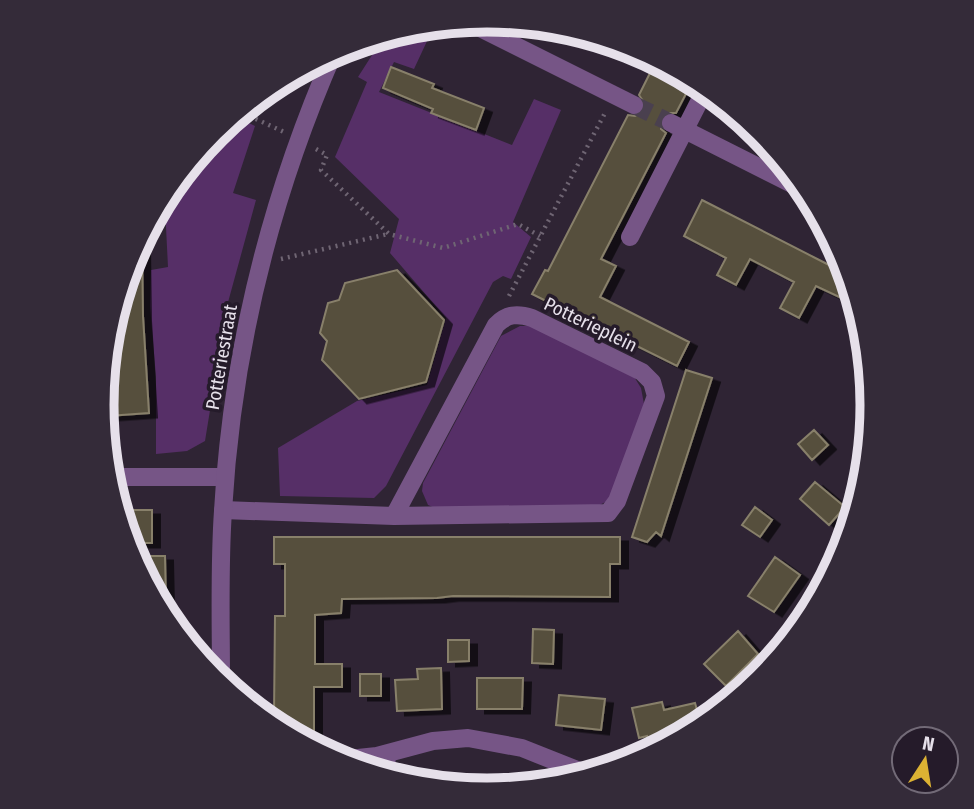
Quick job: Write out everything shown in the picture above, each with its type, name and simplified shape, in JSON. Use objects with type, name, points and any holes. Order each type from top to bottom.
[{"type":"street","points":[[488,32],[634,105]]},
{"type":"street","name":"Potteriestraat","points":[[221,666],[223,510],[236,382],[260,264],[278,201],[328,67]]},
{"type":"street","points":[[630,237],[678,127],[700,98]]},
{"type":"street","points":[[678,127],[786,181]]},
{"type":"street","name":"Potterieplein","points":[[223,510],[394,516],[608,513],[618,501],[656,396],[652,382],[642,372],[532,318],[516,314],[503,318],[496,325],[394,516]]},
{"type":"street","points":[[121,477],[225,477]]},
{"type":"street","points":[[390,761],[441,740],[486,740],[522,748],[571,768]]},
{"type":"path","points":[[515,285],[614,95]]},
{"type":"path","points":[[250,117],[327,155],[321,170],[389,234]]},
{"type":"path","points":[[260,264],[389,234],[443,248],[518,223],[540,236]]},
{"type":"shaded area","points":[[423,37],[428,39],[414,69],[394,62],[379,92],[512,145],[534,99],[561,110],[513,222],[531,237],[511,279],[503,276],[493,282],[386,486],[374,498],[280,496],[278,448],[357,401],[427,385],[446,318],[390,253],[399,219],[335,157],[367,82],[358,77],[376,48]]},
{"type":"shaded area","points":[[245,121],[255,126],[233,193],[256,200],[227,306],[205,441],[187,451],[156,454],[151,270],[168,267],[165,216],[191,177],[223,141]]},
{"type":"shaded area","points":[[520,326],[531,326],[633,375],[641,388],[644,404],[613,494],[609,500],[596,507],[435,508],[428,505],[422,491],[423,483],[501,336]]},
{"type":"building","points":[[391,67],[434,84],[432,88],[484,108],[476,130],[431,113],[433,109],[383,88]]},
{"type":"building","points":[[652,70],[688,90],[676,113],[665,113],[661,119],[661,129],[666,133],[601,259],[616,266],[600,297],[689,342],[677,366],[532,294],[545,270],[548,271],[628,115],[635,116],[644,111],[645,104],[639,95]]},
{"type":"building","points":[[702,200],[829,265],[831,260],[844,299],[816,286],[799,318],[780,308],[794,282],[750,259],[736,285],[717,275],[726,258],[684,236]]},
{"type":"building","points":[[142,261],[143,316],[149,413],[114,416],[115,380],[121,332]]},
{"type":"building","points":[[397,270],[444,320],[426,382],[359,399],[322,360],[327,341],[320,333],[328,303],[339,300],[345,283]]},
{"type":"building","points":[[686,370],[712,378],[661,536],[656,532],[647,542],[632,537]]},
{"type":"building","points":[[814,430],[828,445],[812,460],[798,444]]},
{"type":"building","points":[[815,482],[845,507],[829,525],[800,499]]},
{"type":"building","points":[[755,507],[772,520],[760,537],[742,525]]},
{"type":"building","points":[[130,510],[152,510],[152,543],[141,543]]},
{"type":"building","points":[[274,537],[620,537],[620,564],[610,564],[610,597],[453,596],[342,599],[341,613],[315,615],[315,664],[342,664],[342,687],[314,687],[314,734],[274,711],[275,616],[285,616],[285,564],[274,564]]},
{"type":"building","points":[[146,556],[165,556],[166,594]]},
{"type":"building","points":[[775,557],[800,575],[774,612],[748,596]]},
{"type":"building","points":[[533,629],[554,630],[553,664],[532,663]]},
{"type":"building","points":[[738,631],[758,654],[726,686],[704,664]]},
{"type":"building","points":[[448,640],[469,640],[469,661],[448,662]]},
{"type":"building","points":[[441,668],[442,709],[397,711],[395,680],[418,679],[417,669]]},
{"type":"building","points":[[360,674],[381,674],[381,696],[360,696]]},
{"type":"building","points":[[477,678],[523,678],[522,709],[477,709]]},
{"type":"building","points":[[559,695],[605,699],[601,730],[556,725]]},
{"type":"building","points":[[662,702],[664,710],[695,703],[698,712],[648,741],[647,736],[639,738],[632,708]]},
{"type":"tunnel","points":[[634,105],[671,123]]}]
